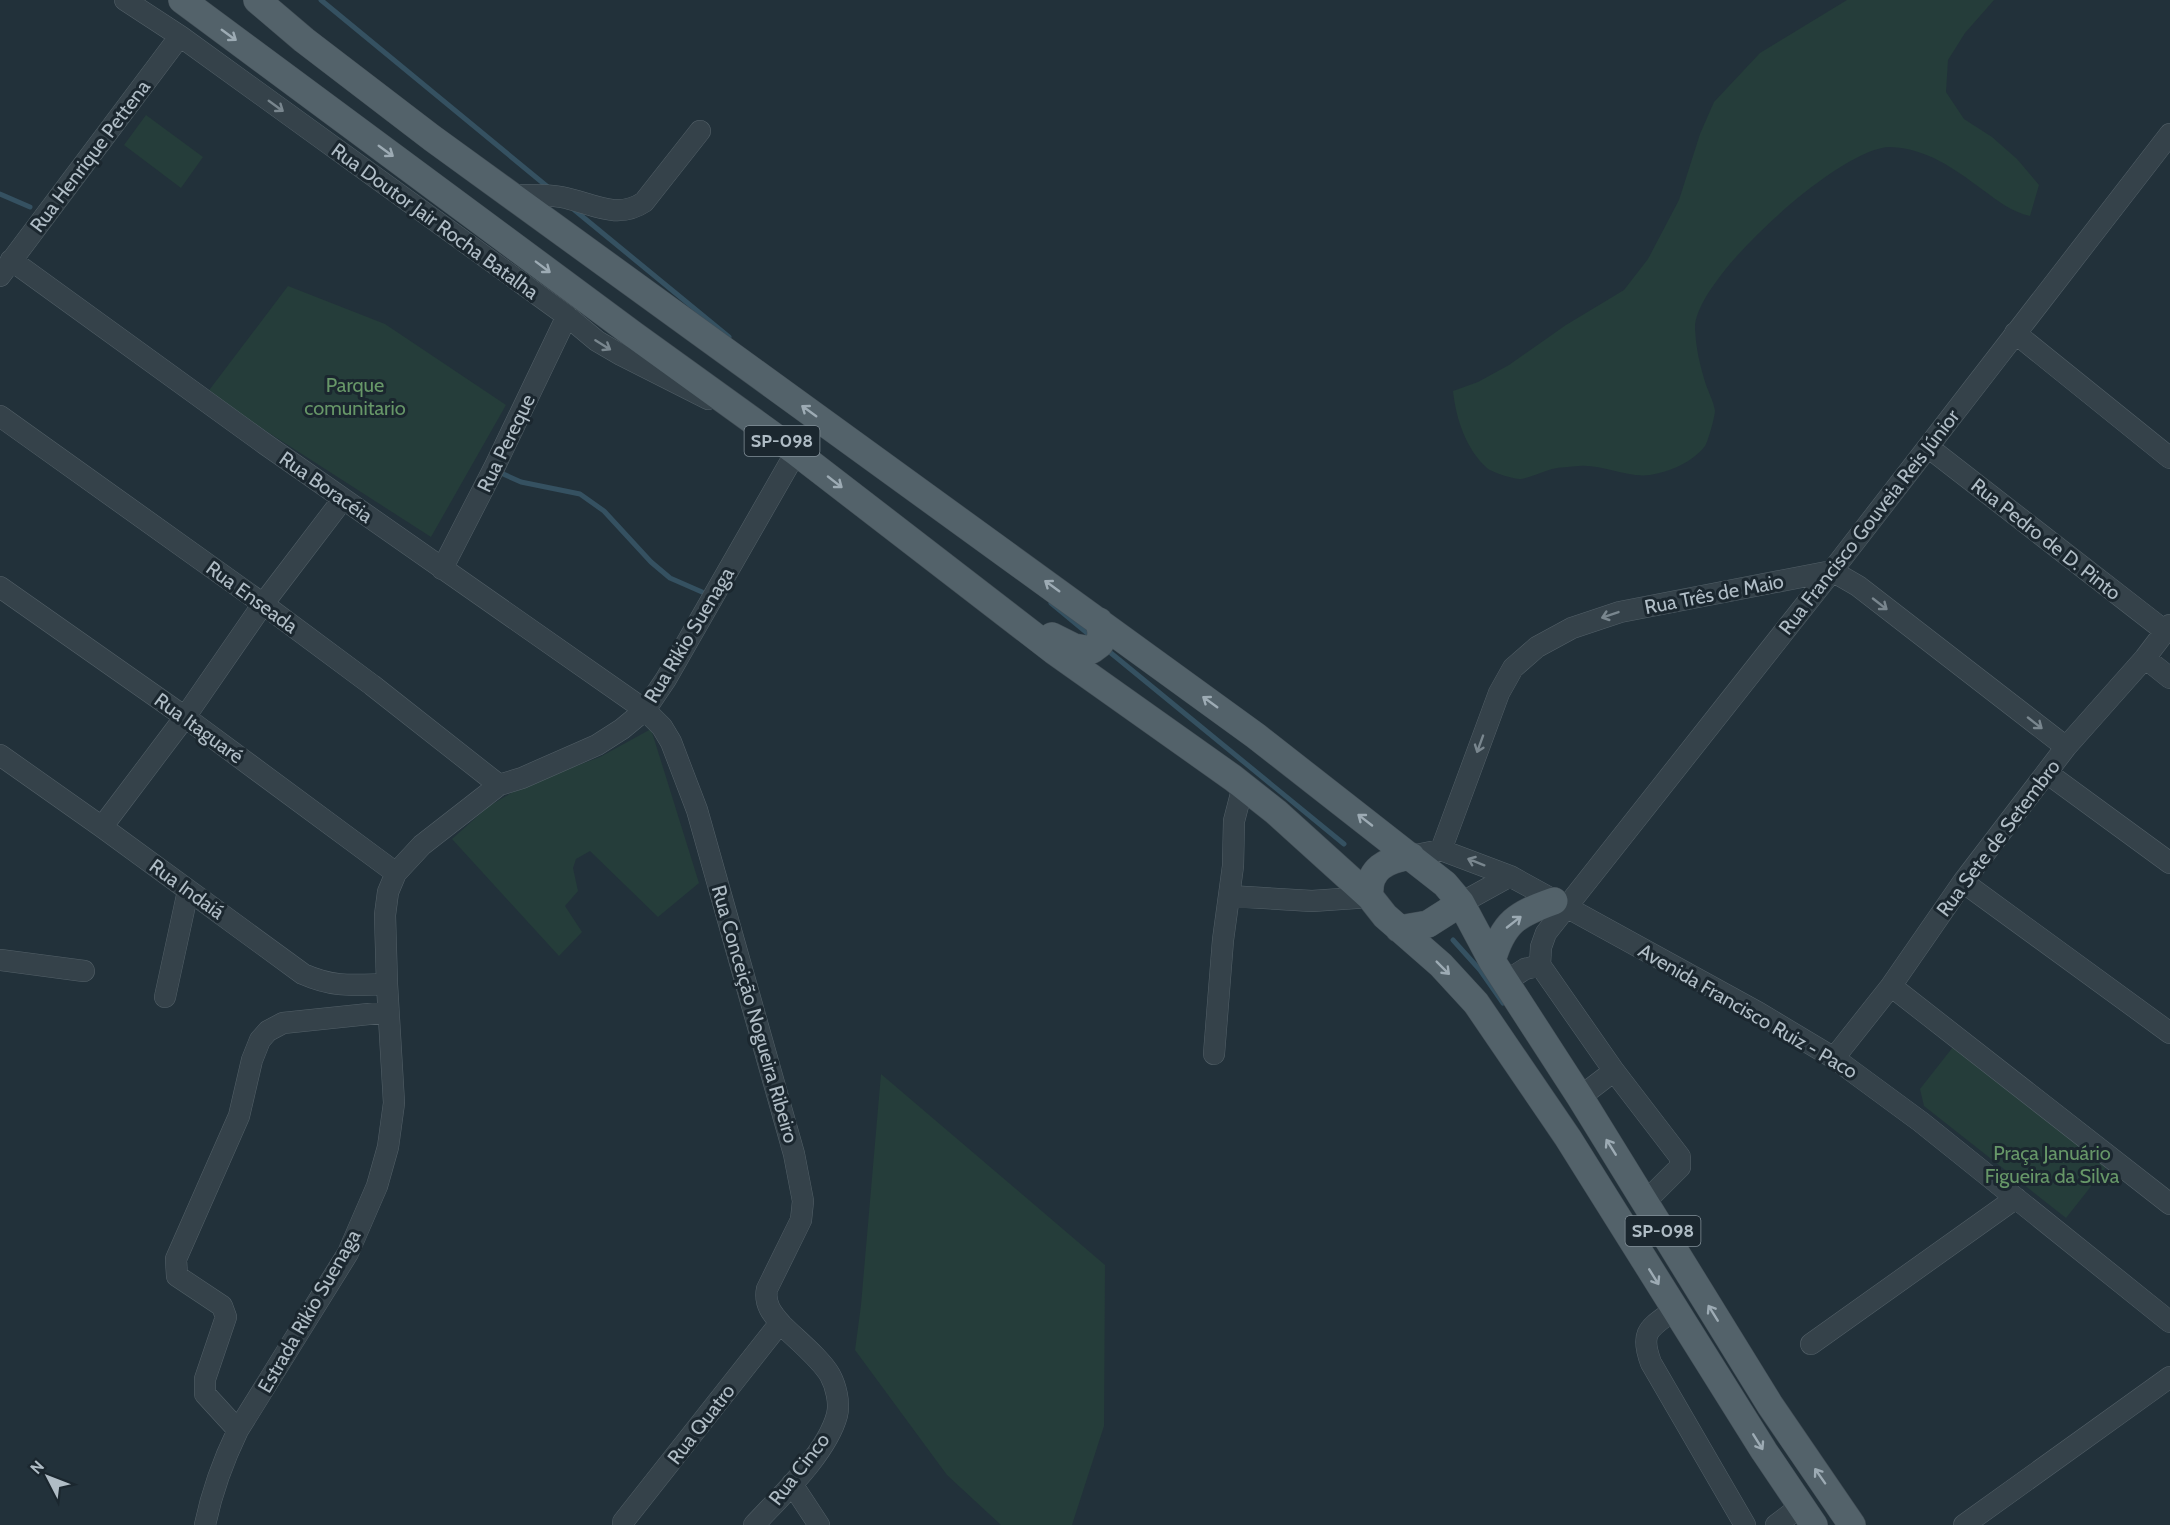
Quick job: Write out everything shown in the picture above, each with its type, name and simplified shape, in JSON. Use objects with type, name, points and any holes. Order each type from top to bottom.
[{"type":"main road","name":"SP-098","points":[[182,0],[633,335],[796,452],[1054,651],[1243,786],[1302,834],[1370,897],[1385,916],[1441,966],[1476,1003],[1568,1138],[1674,1311],[1807,1516]]},
{"type":"main road","name":"SP-098","points":[[257,0],[304,40],[386,103],[1256,736],[1445,884],[1461,903],[1499,971],[1580,1097],[1770,1405],[1846,1522]]},
{"type":"main road","points":[[1008,614],[1074,647],[1086,650],[1092,650],[1100,644],[1099,621]]},
{"type":"main road","points":[[1370,897],[1369,887],[1379,867],[1392,859],[1411,856]]},
{"type":"main road","points":[[1399,929],[1428,924],[1461,903]]},
{"type":"main road","points":[[1499,971],[1496,945],[1507,925],[1533,909],[1561,905]]},
{"type":"street","name":"Rua Doutor Jair Rocha Batalha","points":[[125,0],[180,36],[567,316],[597,341],[756,423]]},
{"type":"street","name":"Rua Henrique Pettena","points":[[6,268],[180,36]]},
{"type":"street","points":[[513,195],[546,195],[564,198],[608,211],[634,209],[644,202],[700,131]]},
{"type":"street","name":"Rua Francisco Gouveia Reis Júnior","points":[[1540,965],[1541,947],[1561,905],[1832,571],[2170,134]]},
{"type":"street","name":"Rua Boracéia","points":[[6,268],[645,710]]},
{"type":"street","name":"Rua Pereque","points":[[442,569],[495,466],[567,316]]},
{"type":"street","points":[[2015,333],[2170,458]]},
{"type":"street","name":"Rua Enseada","points":[[0,416],[263,604],[372,685],[499,785]]},
{"type":"street","name":"Rua Pedro de D. Pinto","points":[[1928,447],[2167,628]]},
{"type":"street","name":"Rua Rikio Suenaga","points":[[387,984],[386,915],[388,892],[396,873],[422,845],[499,785],[522,778],[597,745],[622,729],[645,710],[666,679],[796,452]]},
{"type":"street","points":[[102,827],[185,717],[263,604],[343,499]]},
{"type":"street","points":[[1832,571],[1858,586],[2066,747]]},
{"type":"street","name":"Rua Três de Maio","points":[[1441,850],[1499,693],[1513,668],[1537,647],[1572,628],[1620,612],[1832,571]]},
{"type":"street","name":"Rua Itaguaré","points":[[0,587],[185,717],[396,873]]},
{"type":"street","name":"Rua Sete de Setembro","points":[[1834,1058],[1891,986],[1963,882],[2066,747],[2145,658],[2167,628]]},
{"type":"street","points":[[2145,658],[2170,678]]},
{"type":"street","name":"Rua Conceição Nogueira Ribeiro","points":[[645,710],[662,727],[671,742],[697,810],[794,1154],[803,1201],[801,1220],[765,1297],[768,1308],[780,1323]]},
{"type":"street","name":"Rua Indaiá","points":[[1,756],[303,974],[323,983],[387,984]]},
{"type":"street","points":[[2047,773],[2170,863]]},
{"type":"street","points":[[1214,1054],[1233,866],[1233,820],[1243,786]]},
{"type":"street","points":[[1411,856],[1441,850]]},
{"type":"street","name":"Avenida Francisco Ruiz - Paco","points":[[1441,850],[1510,876],[1759,1013],[1834,1058],[1921,1122],[2016,1198],[2167,1312]]},
{"type":"street","points":[[1461,903],[1510,876]]},
{"type":"street","points":[[1963,882],[2170,1033]]},
{"type":"street","points":[[165,997],[188,891]]},
{"type":"street","points":[[1229,896],[1312,901],[1370,897]]},
{"type":"street","points":[[0,960],[84,971]]},
{"type":"street","points":[[1499,971],[1526,969],[1540,965],[1614,1071],[1680,1157],[1680,1167],[1645,1202]]},
{"type":"street","name":"Estrada Rikio Suenaga","points":[[205,1525],[211,1496],[224,1458],[238,1430],[348,1253],[376,1186],[388,1147],[394,1103],[387,984]]},
{"type":"street","points":[[1891,986],[2170,1204]]},
{"type":"street","points":[[238,1430],[205,1394],[205,1378],[226,1317],[222,1306],[177,1276],[176,1259],[239,1116],[252,1060],[260,1040],[268,1031],[283,1023],[388,1011]]},
{"type":"street","points":[[1580,1097],[1614,1071]]},
{"type":"street","points":[[1811,1344],[2016,1198]]},
{"type":"street","points":[[1674,1311],[1650,1328],[1645,1339],[1646,1349],[1651,1363],[1745,1525]]},
{"type":"street","name":"Rua Cinco","points":[[755,1525],[826,1442],[837,1414],[837,1395],[829,1374],[780,1323]]},
{"type":"street","name":"Rua Quatro","points":[[623,1525],[630,1513],[780,1323]]},
{"type":"street","points":[[1964,1525],[2170,1377]]},
{"type":"street","points":[[792,1484],[819,1525]]},
{"type":"street","points":[[1776,1525],[1807,1516]]},
{"type":"green space","points":[[1847,0],[1994,0],[1965,33],[1948,60],[1946,92],[1964,119],[1992,137],[2017,159],[2039,185],[2030,216],[2005,206],[1951,167],[1916,151],[1890,147],[1867,153],[1838,168],[1773,219],[1743,249],[1718,279],[1701,306],[1695,328],[1696,343],[1715,411],[1706,444],[1694,457],[1673,469],[1650,475],[1632,475],[1596,467],[1579,466],[1552,469],[1521,479],[1487,468],[1473,452],[1463,433],[1453,391],[1478,382],[1509,365],[1566,325],[1624,290],[1648,259],[1679,200],[1700,134],[1714,102],[1760,53]]},
{"type":"green space","points":[[146,115],[203,157],[181,188],[124,145]]},
{"type":"green space","name":"Parque comunitario","points":[[288,286],[385,324],[506,405],[431,537],[207,393]]},
{"type":"green space","points":[[651,729],[699,883],[658,917],[590,851],[576,859],[573,868],[578,891],[565,906],[582,932],[559,956],[452,839],[489,806],[523,786],[600,757]]},
{"type":"green space","name":"Praça Januário Figueira da Silva","points":[[1953,1047],[2108,1165],[2066,1218],[1924,1106],[1920,1089]]},
{"type":"green space","points":[[881,1074],[1105,1265],[1104,1426],[1072,1525],[1001,1525],[947,1475],[855,1350]]},
{"type":"waterway","points":[[321,0],[549,188]]},
{"type":"waterway","points":[[0,194],[30,207]]},
{"type":"waterway","points":[[572,208],[729,337]]},
{"type":"waterway","points":[[501,473],[521,482],[580,494],[604,511],[651,562],[670,578],[702,592]]},
{"type":"waterway","points":[[1051,603],[1092,637]]},
{"type":"waterway","points":[[1106,649],[1344,844]]},
{"type":"waterway","points":[[1453,940],[1480,970],[1503,1003]]}]
